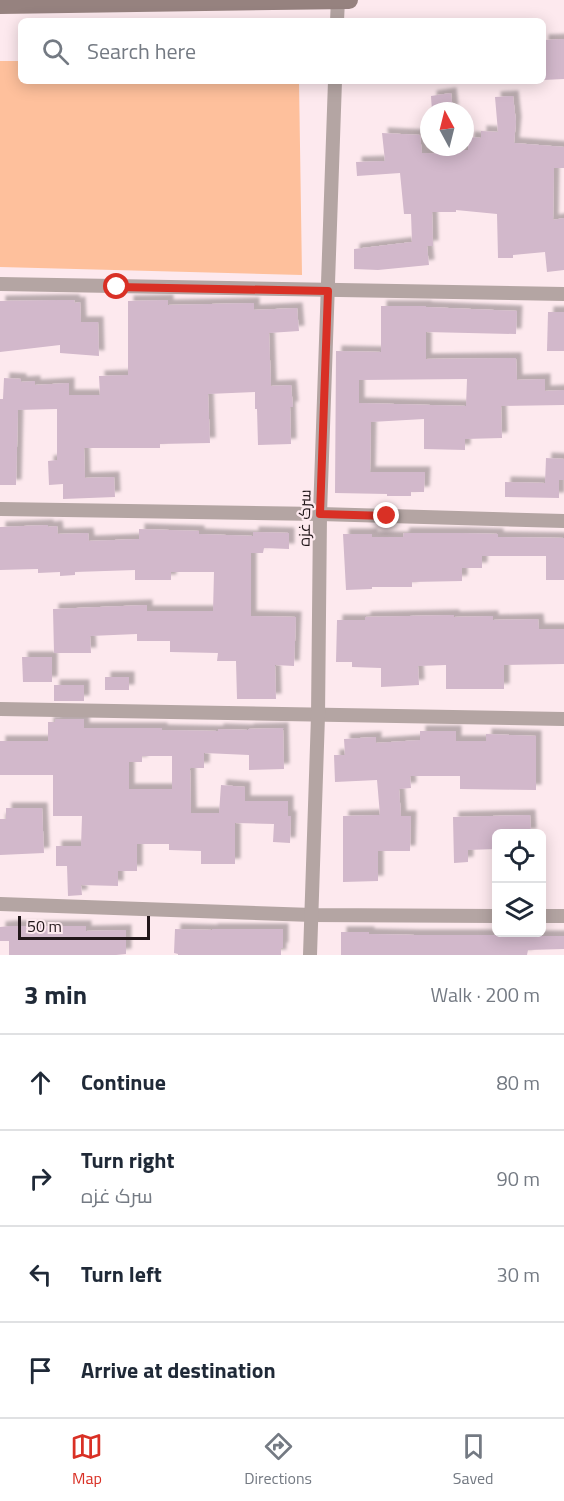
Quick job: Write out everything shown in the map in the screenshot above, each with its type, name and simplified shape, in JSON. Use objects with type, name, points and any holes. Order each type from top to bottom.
[{"type":"street","points":[[337,18],[338,0]]},
{"type":"street","points":[[0,5],[349,0]]},
{"type":"street","name":"سرک غزه","points":[[310,955],[318,716],[320,514],[335,84]]},
{"type":"street","points":[[0,284],[564,294]]},
{"type":"street","points":[[0,509],[320,514],[564,521]]},
{"type":"street","points":[[0,709],[564,719]]},
{"type":"street","points":[[0,904],[312,915],[492,915]]},
{"type":"street","points":[[546,916],[564,916]]},
{"type":"shaded area","points":[[0,61],[18,61],[18,84],[299,84],[302,275],[0,267]]},
{"type":"building","points":[[564,39],[564,79],[546,80],[546,40]]},
{"type":"building","points":[[451,93],[452,102],[431,102],[431,96]]},
{"type":"building","points":[[513,96],[516,122],[514,143],[564,147],[564,168],[554,168],[553,220],[564,218],[564,270],[547,272],[545,252],[513,255],[513,258],[498,258],[497,214],[456,210],[456,212],[432,212],[433,246],[427,246],[429,265],[378,270],[354,269],[354,249],[412,242],[411,214],[404,214],[400,173],[357,176],[356,162],[385,161],[382,133],[420,135],[420,156],[474,156],[474,137],[481,138],[481,131],[498,132],[495,97]]},
{"type":"building","points":[[74,300],[75,303],[80,302],[81,322],[98,322],[99,356],[60,353],[60,345],[0,352],[0,301]]},
{"type":"building","points":[[168,300],[168,305],[254,303],[254,310],[297,308],[299,331],[269,333],[271,386],[291,385],[293,407],[290,407],[291,444],[258,445],[255,392],[208,394],[210,443],[160,444],[160,448],[84,448],[85,478],[114,477],[115,497],[63,499],[63,484],[49,485],[48,461],[57,460],[57,409],[18,410],[16,485],[0,485],[0,399],[3,399],[4,378],[21,379],[21,382],[35,381],[35,385],[69,383],[69,395],[100,395],[99,376],[128,375],[128,301]]},
{"type":"building","points":[[381,306],[517,311],[516,334],[426,332],[426,359],[516,358],[517,380],[545,379],[545,391],[564,390],[564,405],[501,406],[502,438],[465,439],[465,450],[424,449],[424,419],[371,422],[370,472],[425,472],[424,492],[411,492],[411,496],[335,493],[336,351],[381,352]],"holes":[[[467,379],[466,406],[359,403],[359,380]]]},
{"type":"building","points":[[548,312],[564,312],[564,351],[547,351]]},
{"type":"building","points":[[546,458],[564,459],[564,480],[559,480],[559,498],[505,497],[505,482],[545,483]]},
{"type":"building","points":[[48,525],[48,527],[57,526],[58,534],[88,533],[89,541],[139,539],[139,529],[253,536],[253,532],[289,533],[289,549],[264,548],[263,553],[251,553],[251,616],[296,617],[294,666],[275,665],[276,699],[237,699],[236,661],[217,661],[218,653],[170,652],[170,641],[137,641],[137,634],[90,636],[91,653],[54,653],[53,609],[147,605],[147,611],[213,611],[214,572],[171,572],[171,580],[135,580],[135,570],[75,572],[75,575],[60,576],[60,572],[38,573],[38,569],[0,570],[0,527]]},
{"type":"building","points":[[404,533],[498,534],[498,537],[564,538],[564,580],[546,580],[546,556],[482,556],[482,568],[462,568],[462,581],[412,582],[412,587],[372,587],[372,589],[346,590],[343,534],[403,537]]},
{"type":"building","points":[[454,615],[454,617],[493,616],[493,620],[538,619],[539,629],[564,629],[564,664],[504,665],[504,689],[446,689],[446,665],[418,666],[419,685],[381,687],[381,668],[352,667],[352,662],[336,662],[337,620],[365,620],[365,617]]},
{"type":"building","points":[[22,657],[52,657],[52,682],[23,682]]},
{"type":"building","points":[[105,677],[129,677],[129,690],[105,690]]},
{"type":"building","points":[[54,685],[84,685],[84,701],[54,701]]},
{"type":"building","points":[[55,719],[84,719],[84,728],[218,731],[218,729],[283,728],[284,769],[249,770],[249,755],[204,753],[204,768],[190,768],[191,813],[219,813],[221,785],[245,787],[245,801],[288,801],[288,816],[291,816],[290,843],[273,842],[274,824],[235,823],[235,864],[201,864],[201,851],[169,850],[169,844],[137,844],[137,871],[118,871],[118,886],[81,885],[82,895],[68,896],[67,866],[56,866],[56,846],[81,846],[82,816],[53,816],[53,775],[0,775],[0,741],[48,741],[48,722],[55,722]],"holes":[[[142,756],[172,756],[172,789],[129,789],[129,762],[142,762]]]},
{"type":"building","points":[[420,731],[456,731],[456,741],[486,741],[486,734],[536,736],[536,790],[460,789],[460,776],[410,776],[411,788],[399,789],[401,816],[411,816],[410,851],[378,851],[378,881],[343,882],[343,816],[380,815],[377,780],[335,782],[334,755],[345,755],[344,739],[376,737],[376,743],[420,740]]},
{"type":"building","points":[[6,808],[42,808],[44,853],[0,855],[0,819],[6,819]]},
{"type":"building","points":[[530,815],[531,829],[492,829],[492,849],[468,850],[468,862],[454,863],[453,817]]},
{"type":"building","points":[[86,926],[86,931],[126,930],[126,954],[9,955],[9,941],[0,941],[0,927]]},
{"type":"building","points":[[175,929],[283,929],[283,948],[281,948],[281,955],[178,955],[174,953]]},
{"type":"building","points":[[341,932],[492,935],[492,937],[564,936],[564,949],[528,950],[527,955],[341,955]]},
{"type":"route","points":[[117,287],[328,291],[320,514],[387,516]]}]
